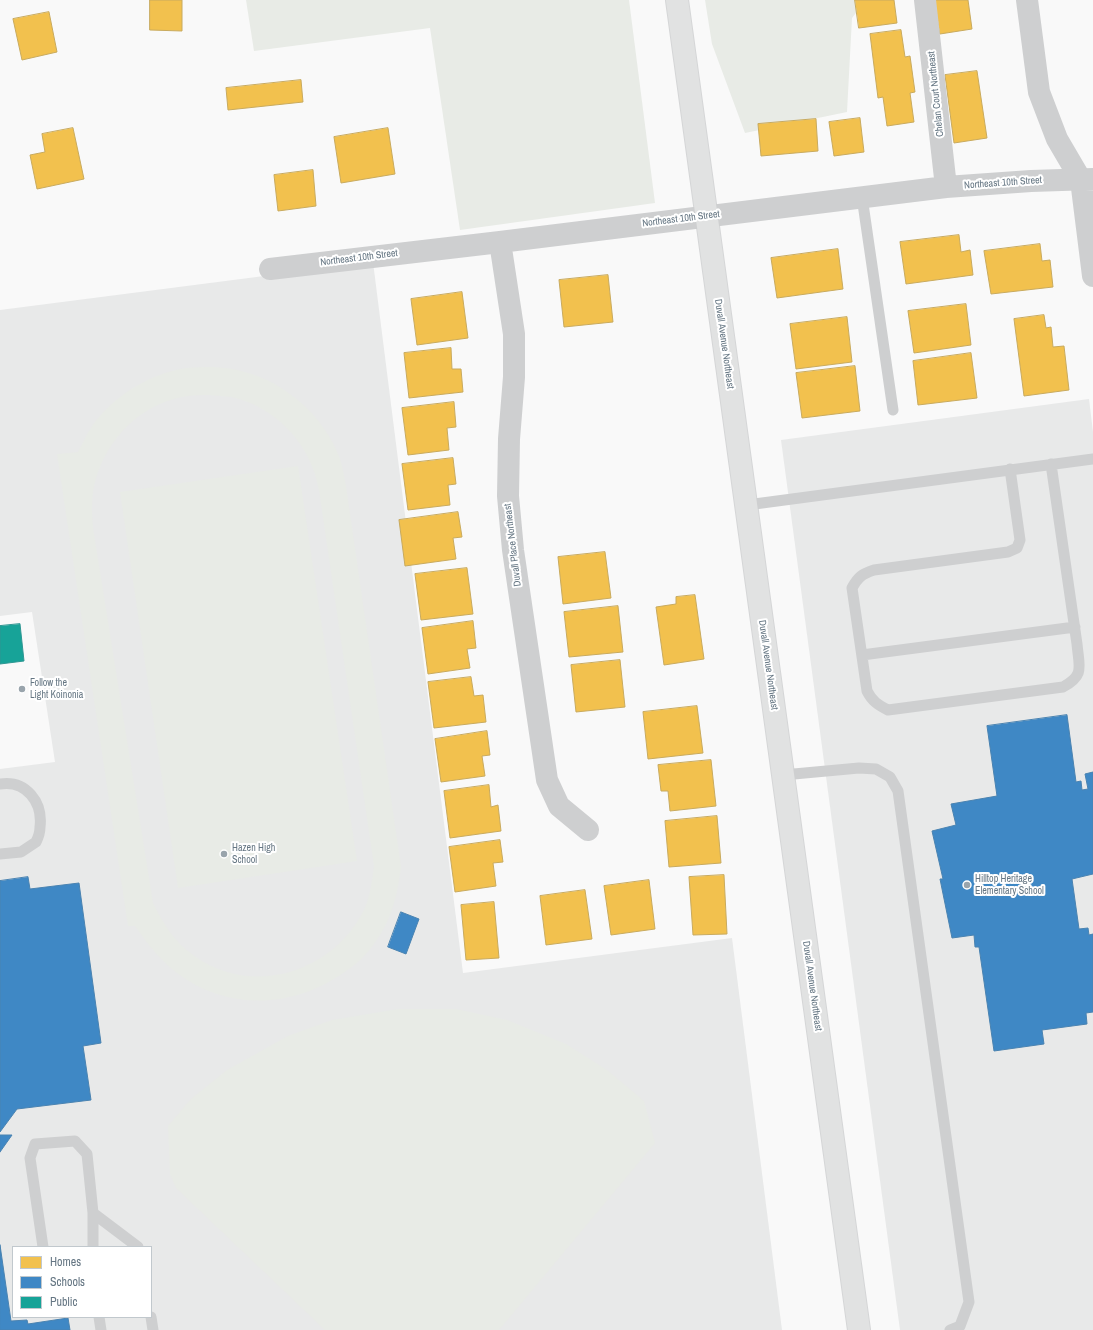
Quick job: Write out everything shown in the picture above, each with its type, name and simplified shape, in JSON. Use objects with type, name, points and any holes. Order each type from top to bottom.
[{"type":"main road","name":"Duvall Avenue Northeast","points":[[677,0],[859,1330]]},
{"type":"street","name":"Chelan Court Northeast","points":[[925,0],[946,187]]},
{"type":"street","points":[[1027,0],[1040,92],[1057,139],[1087,180],[1093,276]]},
{"type":"street","name":"Northeast 10th Street","points":[[270,269],[946,187],[1031,180],[1087,180]]},
{"type":"street","name":"Duvall Place Northeast","points":[[500,242],[514,334],[514,376],[509,439],[508,496],[513,550],[547,780],[559,806],[588,830]]},
{"type":"lane","points":[[862,197],[893,410]]},
{"type":"lane","points":[[747,505],[1093,459]]},
{"type":"lane","points":[[1010,470],[1020,540],[1017,548],[1008,552],[874,570],[857,578],[852,588],[867,691],[871,700],[878,706],[888,710],[1063,687],[1073,681],[1080,672],[1075,627],[1051,464]]},
{"type":"lane","points":[[862,655],[1075,627]]},
{"type":"lane","points":[[784,775],[860,768],[876,770],[890,777],[898,791],[969,1302],[960,1326],[950,1330]]},
{"type":"lane","points":[[0,784],[9,783],[23,788],[35,798],[40,827],[36,842],[21,852],[0,854]]},
{"type":"lane","points":[[43,1246],[30,1158],[36,1144],[75,1141],[87,1154],[93,1213],[93,1246]]},
{"type":"lane","points":[[93,1213],[137,1246]]},
{"type":"lane","points":[[99,1318],[101,1330]]},
{"type":"lane","points":[[151,1318],[153,1330]]},
{"type":"shaded area","points":[[246,0],[629,0],[655,203],[460,230],[430,28],[254,51]]},
{"type":"shaded area","points":[[705,0],[866,0],[852,18],[847,112],[745,133],[712,44]]},
{"type":"shaded area","name":"Hazen High School","points":[[373,262],[463,973],[732,938],[782,1330],[0,1330],[0,769],[55,762],[32,612],[0,616],[0,310]]},
{"type":"shaded area","points":[[211,367],[234,369],[257,376],[288,392],[314,415],[333,444],[340,459],[346,486],[401,867],[398,888],[389,917],[380,935],[362,959],[326,983],[306,992],[284,998],[262,1000],[240,999],[218,994],[197,986],[165,963],[135,926],[128,926],[57,454],[78,452],[92,426],[104,412],[124,394],[147,380],[186,368]],"holes":[[[212,395],[231,397],[257,406],[281,422],[308,456],[315,474],[319,490],[374,866],[368,900],[364,910],[350,932],[332,950],[312,963],[289,972],[264,976],[240,975],[216,968],[193,955],[186,950],[170,932],[153,903],[93,528],[92,499],[95,482],[100,466],[117,437],[128,425],[156,406],[171,400],[188,396]]]},
{"type":"shaded area","name":"Hilltop Heritage Elementary School","points":[[1089,399],[1093,432],[1093,1330],[900,1330],[781,440]]},
{"type":"shaded area","points":[[298,466],[357,861],[178,888],[120,492]]},
{"type":"shaded area","points":[[398,1009],[456,1009],[507,1020],[566,1044],[607,1070],[644,1101],[655,1143],[499,1330],[325,1330],[176,1188],[170,1174],[168,1126],[191,1099],[227,1070],[288,1036],[332,1020]]},
{"type":"building: Homes","points":[[150,0],[182,0],[182,31],[150,30]]},
{"type":"building: Homes","points":[[855,0],[894,0],[897,23],[859,28]]},
{"type":"building: Homes","points":[[935,0],[968,0],[972,29],[940,34]]},
{"type":"building: Homes","points":[[49,12],[57,52],[22,60],[13,19]]},
{"type":"building: Homes","points":[[901,30],[905,57],[910,56],[915,92],[910,93],[914,122],[887,126],[883,97],[878,98],[870,34]]},
{"type":"building: Homes","points":[[977,71],[987,138],[954,143],[945,75]]},
{"type":"building: Homes","points":[[301,80],[303,102],[228,110],[226,88]]},
{"type":"building: Homes","points":[[860,118],[864,152],[834,156],[829,122]]},
{"type":"building: Homes","points":[[816,119],[818,151],[761,156],[758,124]]},
{"type":"building: Homes","points":[[73,128],[84,179],[37,189],[30,155],[45,152],[42,134]]},
{"type":"building: Homes","points":[[388,128],[395,174],[341,183],[334,137]]},
{"type":"building: Homes","points":[[313,170],[316,206],[278,211],[274,175]]},
{"type":"building: Homes","points":[[959,235],[961,252],[970,250],[973,275],[906,284],[900,242]]},
{"type":"building: Homes","points":[[1040,244],[1042,261],[1050,260],[1053,287],[991,294],[984,251]]},
{"type":"building: Homes","points":[[838,249],[843,289],[777,298],[771,258]]},
{"type":"building: Homes","points":[[608,275],[613,322],[564,327],[559,280]]},
{"type":"building: Homes","points":[[462,292],[468,338],[417,345],[411,299]]},
{"type":"building: Homes","points":[[966,304],[971,345],[914,353],[908,311]]},
{"type":"building: Homes","points":[[1044,315],[1046,328],[1051,327],[1053,347],[1064,346],[1069,390],[1024,396],[1014,319]]},
{"type":"building: Homes","points":[[847,317],[852,362],[796,369],[790,324]]},
{"type":"building: Homes","points":[[451,348],[452,369],[461,369],[463,392],[409,398],[404,353]]},
{"type":"building: Homes","points":[[971,353],[977,398],[918,405],[913,361]]},
{"type":"building: Homes","points":[[855,366],[860,411],[802,418],[796,373]]},
{"type":"building: Homes","points":[[454,402],[456,427],[447,428],[449,450],[408,455],[402,408]]},
{"type":"building: Homes","points":[[453,458],[456,484],[448,485],[450,505],[408,510],[402,464]]},
{"type":"building: Homes","points":[[458,512],[462,537],[453,538],[456,559],[405,566],[399,520]]},
{"type":"building: Homes","points":[[605,552],[611,598],[563,604],[558,557]]},
{"type":"building: Homes","points":[[467,568],[473,614],[421,620],[415,574]]},
{"type":"building: Homes","points":[[695,595],[704,659],[664,665],[656,607],[676,604],[676,597]]},
{"type":"building: Homes","points":[[618,606],[623,652],[569,657],[564,612]]},
{"type":"building: Homes","points":[[473,621],[476,648],[467,649],[470,668],[428,674],[422,628]]},
{"type":"building: Homes","points":[[620,660],[625,707],[576,712],[571,665]]},
{"type":"building: Homes","points":[[471,677],[474,696],[483,695],[486,722],[434,728],[428,682]]},
{"type":"building: Homes","points":[[697,706],[703,753],[648,759],[643,712]]},
{"type":"building: Homes","points":[[487,731],[490,755],[482,756],[485,776],[441,782],[435,739]]},
{"type":"building: Homes","points":[[711,760],[716,806],[670,811],[668,791],[661,791],[658,765]]},
{"type":"building: Homes","points":[[489,785],[491,807],[498,805],[501,831],[450,838],[444,791]]},
{"type":"building: Homes","points":[[717,816],[721,863],[669,867],[665,821]]},
{"type":"building: Homes","points":[[500,840],[503,862],[493,863],[496,886],[455,892],[449,847]]},
{"type":"building: Homes","points":[[724,875],[727,934],[693,935],[689,877]]},
{"type":"building: Homes","points":[[649,880],[655,929],[611,935],[604,886]]},
{"type":"building: Homes","points":[[585,890],[592,939],[546,945],[540,896]]},
{"type":"building: Homes","points":[[494,902],[499,958],[466,960],[461,905]]},
{"type":"building: Schools","points":[[1067,715],[1076,782],[1081,781],[1082,790],[1088,789],[1085,774],[1093,772],[1093,874],[1072,879],[1079,929],[1088,928],[1089,935],[1093,934],[1093,1012],[1086,1013],[1087,1024],[1042,1030],[1044,1044],[994,1051],[979,947],[975,947],[974,935],[952,938],[940,879],[943,879],[932,831],[956,825],[951,804],[997,796],[987,726]]},
{"type":"building: Schools","points":[[28,877],[30,889],[79,883],[101,1043],[83,1046],[91,1100],[17,1109],[0,1132],[0,881]]},
{"type":"building: Schools","points":[[401,912],[419,919],[406,954],[388,947]]},
{"type":"building: Schools","points":[[0,1135],[12,1135],[0,1152]]},
{"type":"building: Schools","points":[[0,1245],[11,1321],[27,1320],[28,1324],[68,1318],[70,1330],[0,1330]]},
{"type":"building: Public","points":[[20,624],[24,661],[0,664],[0,626]]},
{"type":"place","name":"Follow the Light Koinonia","points":[[22,689]]},
{"type":"place","name":"Hazen High School","points":[[224,854]]},
{"type":"place","name":"Hilltop Heritage Elementary School","points":[[967,885]]}]
